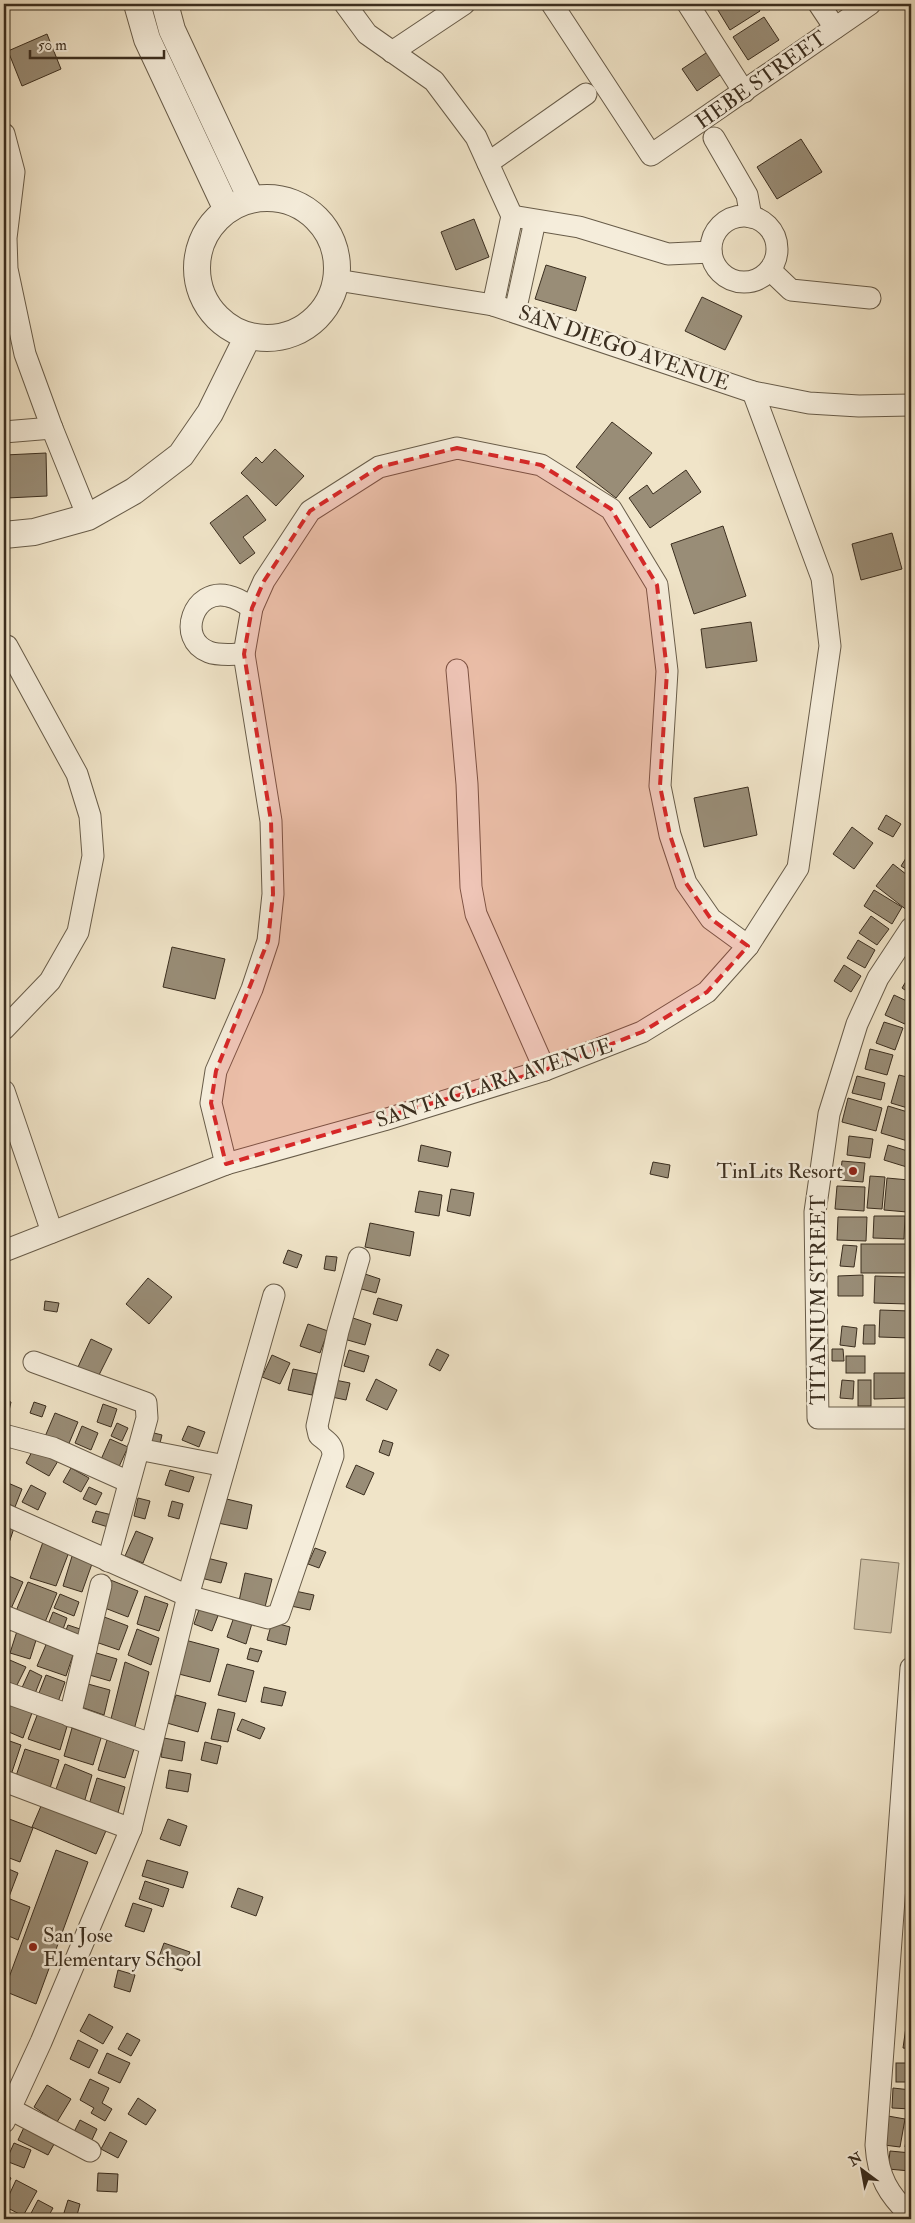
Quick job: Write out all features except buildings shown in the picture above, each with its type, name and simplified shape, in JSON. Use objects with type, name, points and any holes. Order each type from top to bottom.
[{"type":"street","points":[[137,4],[147,39],[226,210]]},
{"type":"street","points":[[165,4],[172,30],[250,199]]},
{"type":"street","points":[[344,4],[366,34],[434,81],[476,137],[512,216],[493,305]]},
{"type":"street","points":[[392,52],[464,4]]},
{"type":"street","name":"HEBE STREET","points":[[552,4],[651,155],[870,4]]},
{"type":"street","points":[[688,4],[744,92]]},
{"type":"street","points":[[818,4],[834,28]]},
{"type":"street","points":[[488,163],[586,94]]},
{"type":"street","points":[[4,134],[9,169],[6,270],[25,354],[88,517]]},
{"type":"street","points":[[714,138],[747,194],[751,217]]},
{"type":"street","points":[[274,198],[296,204],[316,216],[330,235],[337,257],[337,280],[329,302],[314,320],[294,333],[271,338],[248,336],[227,327],[211,311],[200,291],[196,269],[199,246],[210,226],[226,210],[250,199],[274,198]]},
{"type":"street","points":[[512,216],[579,227],[668,254],[711,252]]},
{"type":"street","points":[[751,217],[766,224],[776,238],[778,249],[770,270],[761,278],[751,282],[740,282],[729,278],[717,267],[711,252],[716,232],[723,225],[731,219],[751,217]]},
{"type":"street","points":[[515,312],[535,221]]},
{"type":"street","points":[[770,270],[791,290],[870,298]]},
{"type":"street","name":"SAN DIEGO AVENUE","points":[[337,280],[493,305],[753,392],[809,403],[859,406],[911,405]]},
{"type":"street","points":[[4,535],[34,532],[88,517],[134,492],[181,455],[210,413],[248,336]]},
{"type":"street","name":"SANTA CLARA AVENUE","points":[[4,1251],[226,1164],[384,1120],[545,1070],[642,1032],[707,992],[748,946],[798,868],[830,646],[822,578],[753,392]]},
{"type":"street","points":[[4,432],[52,428]]},
{"type":"street","points":[[226,1164],[211,1102],[216,1071],[252,989],[268,941],[273,894],[271,821],[244,654],[252,608],[264,581],[310,511],[379,467],[457,448],[541,465],[611,509],[657,585],[667,672],[660,786],[670,835],[686,883],[711,919],[748,946]]},
{"type":"street","points":[[244,654],[216,654],[207,651],[194,639],[191,620],[193,612],[199,604],[209,596],[218,594],[239,600],[252,608]]},
{"type":"street","points":[[4,1029],[50,981],[78,932],[93,856],[90,816],[77,774],[7,646]]},
{"type":"street","points":[[457,670],[467,784],[471,887],[476,914],[545,1070]]},
{"type":"street","name":"TITANIUM STREET","points":[[911,928],[878,978],[857,1024],[829,1114],[815,1212],[818,1418],[911,1418]]},
{"type":"street","points":[[4,1091],[52,1232]]},
{"type":"street","points":[[4,1514],[188,1596],[268,1618],[279,1614],[333,1456],[333,1449],[319,1435],[317,1426],[338,1331],[359,1258]]},
{"type":"street","points":[[90,2151],[7,2115],[41,2042],[131,1829],[188,1596],[274,1295]]},
{"type":"street","points":[[34,1362],[146,1403],[147,1418],[108,1560]]},
{"type":"street","points":[[4,1435],[53,1448],[129,1482]]},
{"type":"street","points":[[138,1449],[226,1466]]},
{"type":"street","points":[[70,1716],[102,1585]]},
{"type":"street","points":[[4,1616],[86,1649]]},
{"type":"street","points":[[911,1668],[876,2145],[877,2162],[882,2179],[899,2205],[911,2216]]},
{"type":"street","points":[[4,1692],[151,1744]]},
{"type":"street","points":[[4,1781],[131,1829]]},
{"type":"highlighted area","points":[[457,448],[541,465],[611,509],[657,585],[667,671],[660,786],[670,835],[686,883],[711,919],[748,946],[707,992],[642,1032],[545,1070],[226,1164],[211,1103],[216,1071],[268,941],[273,894],[271,821],[244,654],[252,608],[264,581],[310,511],[379,467]]},
{"type":"shaded area","points":[[861,1559],[899,1563],[891,1633],[854,1629]]},
{"type":"place","name":"TinLits Resort","points":[[853,1171]]},
{"type":"place","name":"San Jose Elementary School","points":[[33,1947]]}]
